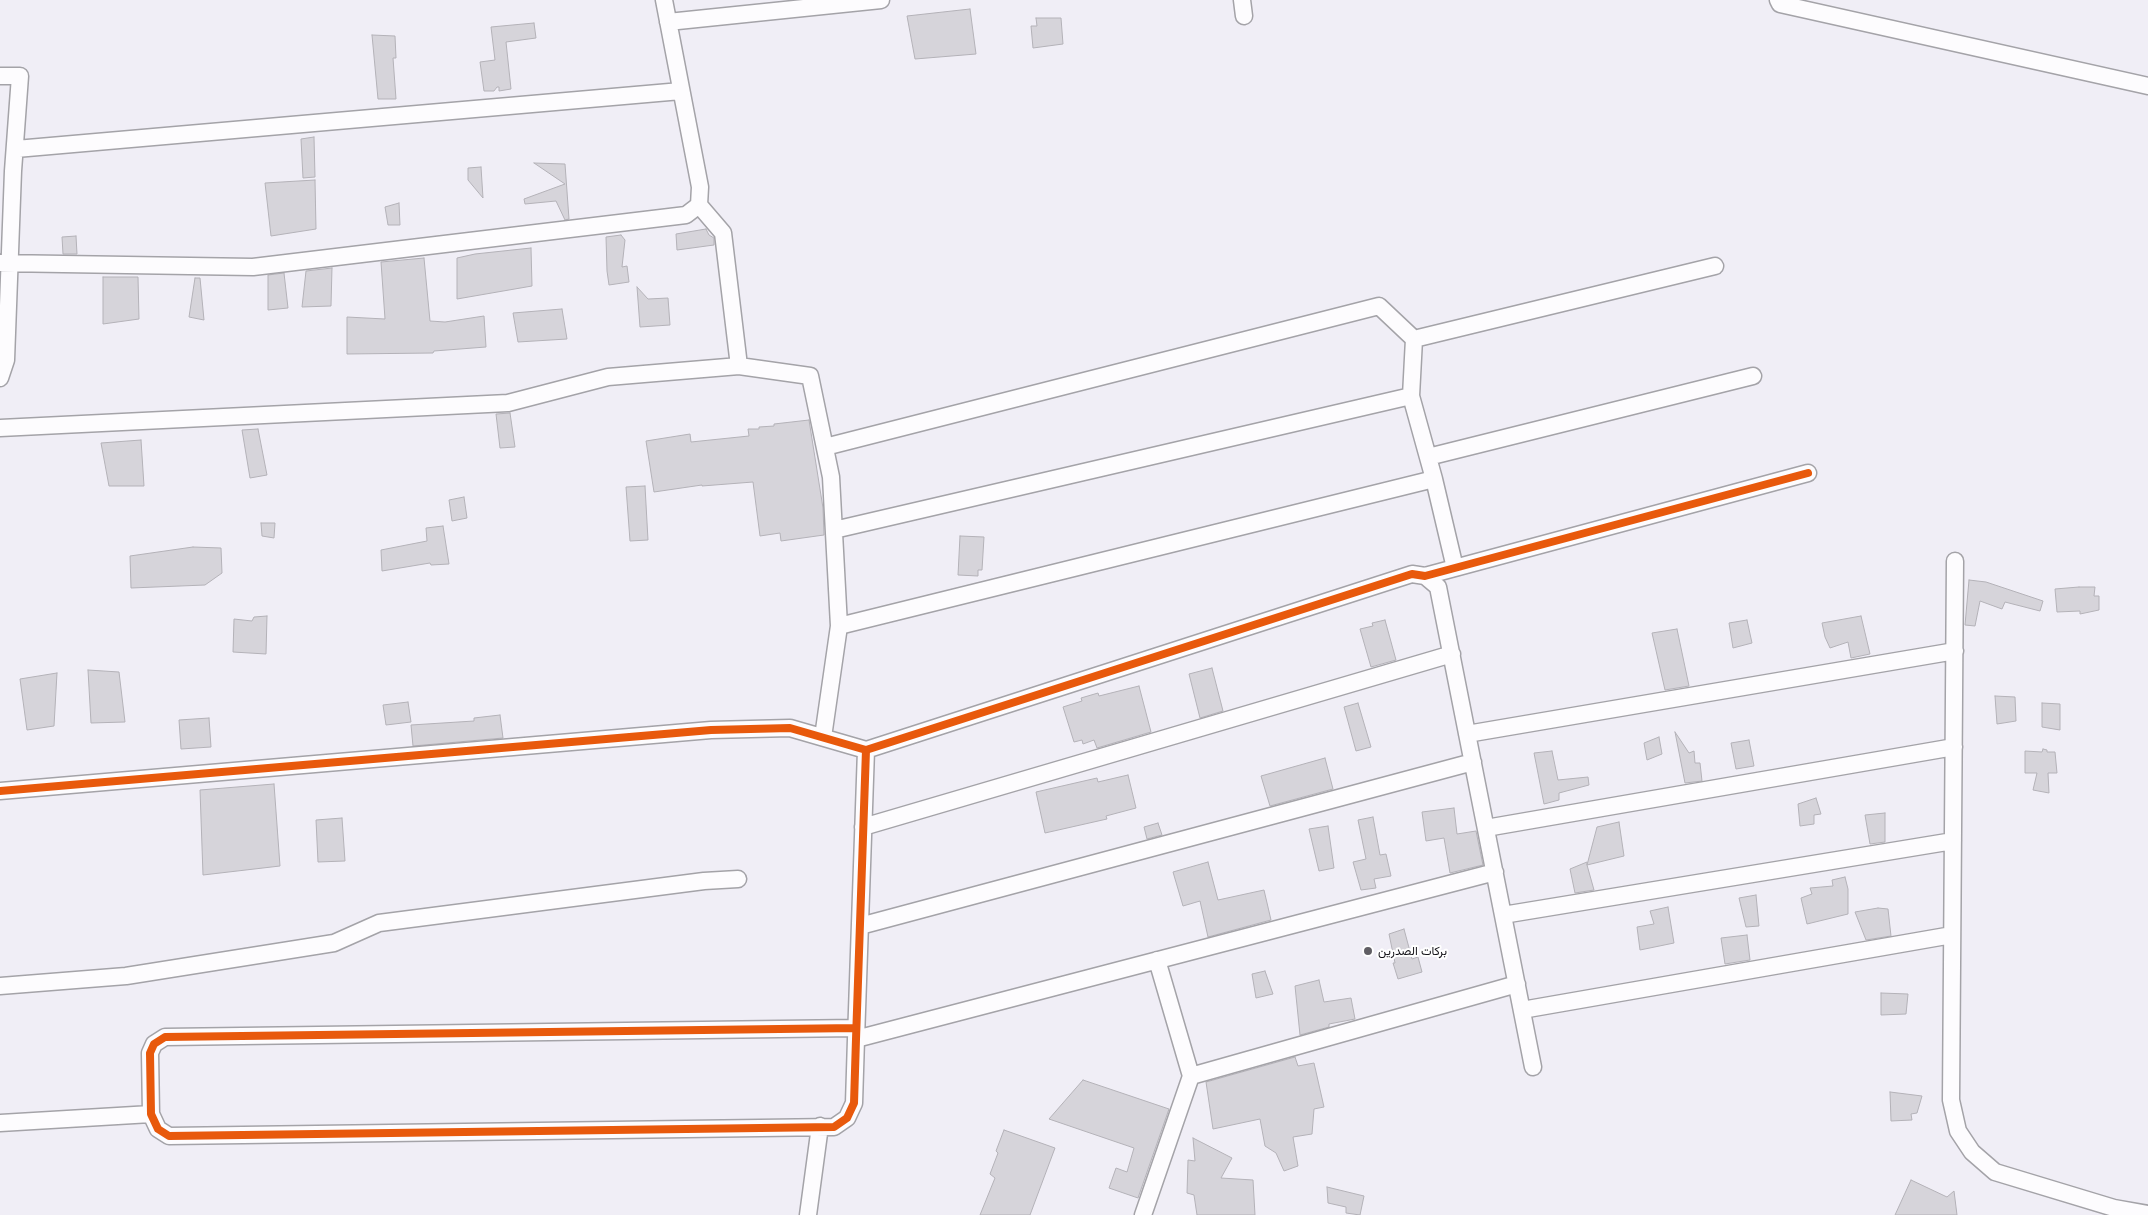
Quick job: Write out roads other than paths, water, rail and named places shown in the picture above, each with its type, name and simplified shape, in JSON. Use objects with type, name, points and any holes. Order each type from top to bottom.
[{"type":"street","points":[[664,0],[700,187],[699,205],[723,234],[738,366]]},
{"type":"street","points":[[668,22],[880,0]]},
{"type":"street","points":[[1776,1],[2148,86]]},
{"type":"street","points":[[0,76],[20,76],[16,150],[6,171],[3,361],[0,378]]},
{"type":"street","points":[[16,150],[681,91]]},
{"type":"street","points":[[4,263],[253,268],[686,215],[699,205]]},
{"type":"street","points":[[1414,339],[1715,266]]},
{"type":"street","points":[[825,447],[1379,306],[1414,339],[1411,396],[1434,479],[1455,568]]},
{"type":"street","points":[[0,428],[508,403],[608,377],[738,366],[810,376],[831,477],[839,626],[823,737]]},
{"type":"street","points":[[1428,457],[1754,376]]},
{"type":"street","points":[[834,530],[1411,396]]},
{"type":"street","points":[[0,791],[711,730],[790,728],[866,750],[1412,574],[1425,576],[1808,473]]},
{"type":"street","points":[[839,626],[1434,479]]},
{"type":"street","points":[[1955,561],[1951,1100],[1958,1131],[1972,1152],[1995,1172],[2114,1208],[2148,1214]]},
{"type":"street","points":[[1425,576],[1438,587],[1533,1066]]},
{"type":"street","points":[[1467,734],[1954,651]]},
{"type":"street","points":[[863,827],[1452,654]]},
{"type":"street","points":[[1486,828],[1954,747]]},
{"type":"street","points":[[866,750],[863,827],[856,1033],[854,1103],[847,1118],[834,1127],[169,1136],[158,1129],[151,1114],[150,1053],[154,1044],[165,1037],[856,1033],[1158,960],[1495,872]]},
{"type":"street","points":[[860,926],[1473,762]]},
{"type":"street","points":[[1503,915],[1953,841]]},
{"type":"street","points":[[0,986],[126,976],[334,943],[378,923],[704,881],[738,879]]},
{"type":"street","points":[[1522,1010],[1952,935]]},
{"type":"street","points":[[1142,1215],[1191,1076],[1158,960]]},
{"type":"street","points":[[1191,1076],[1517,984]]},
{"type":"street","points":[[0,1123],[151,1114]]},
{"type":"street","points":[[808,1215],[820,1126]]},
{"type":"place","name":"بركات الصدرين","points":[[1368,951]]}]
